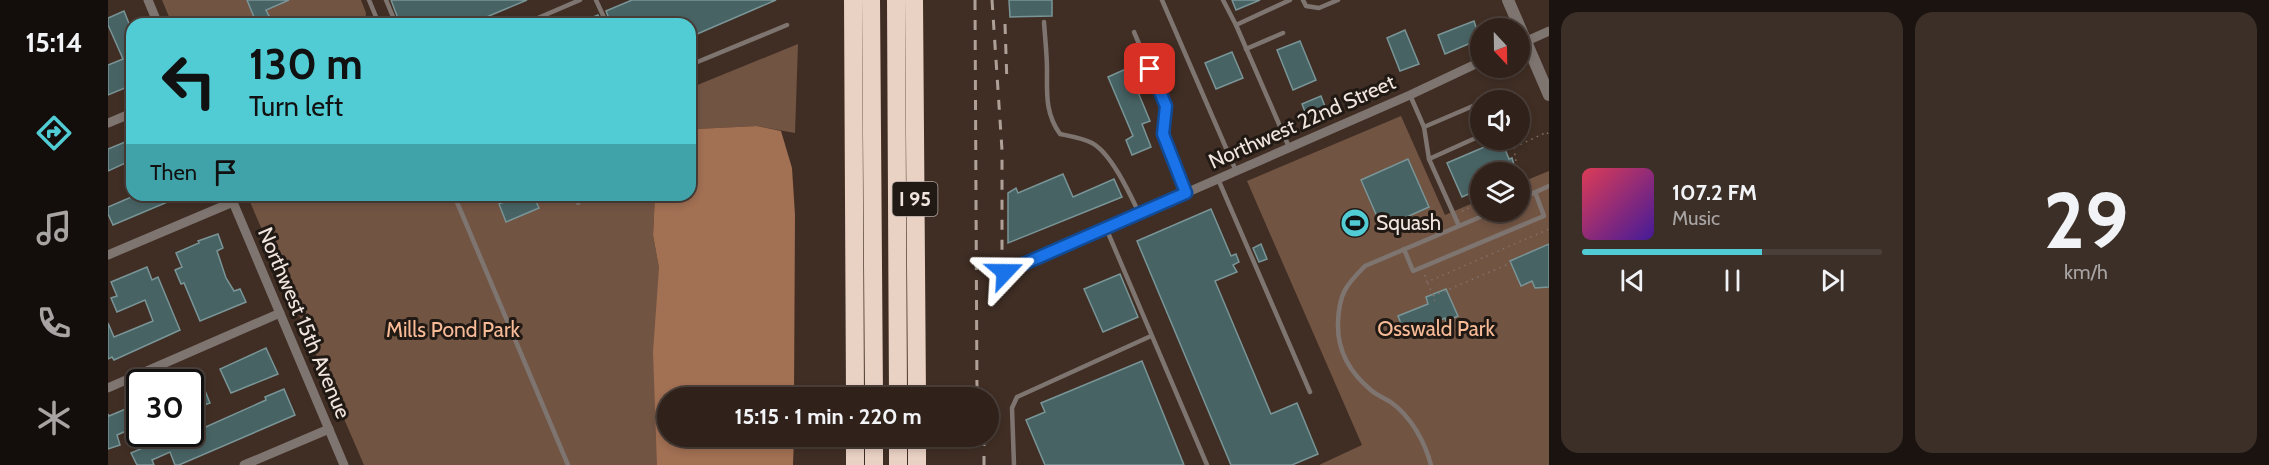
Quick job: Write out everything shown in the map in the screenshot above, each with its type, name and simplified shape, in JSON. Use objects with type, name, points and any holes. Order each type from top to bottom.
[{"type":"highway","points":[[853,0],[855,387]]},
{"type":"highway","points":[[871,0],[874,387]]},
{"type":"highway","points":[[896,0],[898,387]]},
{"type":"highway","name":"I 95","points":[[914,0],[917,387]]},
{"type":"highway","points":[[855,447],[855,465]]},
{"type":"highway","points":[[874,447],[874,465]]},
{"type":"highway","points":[[898,447],[898,465]]},
{"type":"highway","points":[[917,447],[917,465]]},
{"type":"street","points":[[148,0],[156,18]]},
{"type":"street","points":[[1508,0],[1514,18]]},
{"type":"street","points":[[1530,39],[1549,31]]},
{"type":"street","points":[[1530,56],[1549,95]]},
{"type":"street","name":"Northwest 22nd Street","points":[[1005,272],[1470,67]]},
{"type":"street","points":[[108,123],[126,116]]},
{"type":"street","points":[[108,255],[225,201]]},
{"type":"street","name":"Northwest 15th Avenue","points":[[233,201],[344,465]]},
{"type":"street","points":[[108,388],[280,313]]},
{"type":"street","points":[[244,465],[329,429]]},
{"type":"lane","points":[[369,0],[376,18]]},
{"type":"lane","points":[[386,0],[394,18]]},
{"type":"lane","points":[[538,18],[580,0]]},
{"type":"lane","points":[[596,0],[604,18]]},
{"type":"lane","points":[[1162,0],[1236,171]]},
{"type":"lane","points":[[1223,0],[1290,147]]},
{"type":"lane","points":[[1236,25],[1290,0]]},
{"type":"lane","points":[[1303,0],[1306,6],[1319,8],[1338,0]]},
{"type":"lane","points":[[1044,22],[1047,70],[1045,91],[1054,125],[1060,134],[1089,141],[1098,147],[1113,166],[1139,213]]},
{"type":"lane","points":[[696,63],[787,25]]},
{"type":"lane","points":[[1134,32],[1166,106],[1163,134],[1186,193]]},
{"type":"lane","points":[[1246,49],[1283,33]]},
{"type":"lane","points":[[1410,95],[1424,127],[1429,159],[1459,226]]},
{"type":"lane","points":[[1424,127],[1470,107]]},
{"type":"lane","points":[[1429,159],[1470,141]]},
{"type":"lane","points":[[1218,179],[1310,392]]},
{"type":"lane","points":[[1530,194],[1549,186]]},
{"type":"lane","points":[[1404,249],[1413,271],[1544,216],[1535,192]]},
{"type":"lane","points":[[457,201],[568,465]]},
{"type":"lane","points":[[1431,465],[1422,441],[1411,423],[1393,404],[1373,392],[1348,364],[1338,335],[1339,302],[1349,282],[1365,266],[1470,221]]},
{"type":"lane","points":[[1106,228],[1207,465]]},
{"type":"lane","points":[[1014,465],[1012,408],[1017,397],[1151,336]]},
{"type":"path","points":[[1530,140],[1547,132],[1549,137]]},
{"type":"path","points":[[1454,215],[1470,208]]},
{"type":"path","points":[[1427,282],[1549,229]]},
{"type":"path","points":[[1433,296],[1511,263]]},
{"type":"path","points":[[1421,267],[1435,301]]},
{"type":"green space","points":[[162,0],[361,0],[366,13],[366,18],[170,18]]},
{"type":"green space","points":[[798,44],[795,133],[757,126],[696,129],[696,86]]},
{"type":"green space","name":"Osswald Park","points":[[1401,116],[1445,215],[1470,204],[1470,222],[1530,222],[1530,179],[1549,171],[1549,465],[1319,465],[1362,445],[1247,181]]},
{"type":"green space","name":"Mills Pond Park","points":[[250,201],[655,201],[653,235],[659,268],[660,387],[657,387],[657,447],[660,447],[660,465],[364,465]]},
{"type":"shaded area","points":[[757,126],[781,131],[792,168],[795,215],[794,387],[657,387],[657,447],[794,447],[793,465],[657,465],[653,352],[659,268],[653,235],[655,201],[696,201],[696,129]]},
{"type":"building","points":[[247,0],[289,0],[266,10],[269,16],[254,18]]},
{"type":"building","points":[[391,0],[527,0],[484,18],[398,18]]},
{"type":"building","points":[[632,0],[776,0],[696,34],[696,18],[609,18],[606,11]]},
{"type":"building","points":[[1009,0],[1052,0],[1052,16],[1010,17]]},
{"type":"building","points":[[1232,0],[1260,0],[1236,10]]},
{"type":"building","points":[[124,11],[127,18],[126,88],[108,95],[108,65],[123,59],[108,25],[108,18]]},
{"type":"building","points":[[1470,23],[1470,43],[1445,54],[1438,35]]},
{"type":"building","points":[[1405,30],[1419,64],[1400,71],[1387,38]]},
{"type":"building","points":[[1300,41],[1316,80],[1293,90],[1277,50]]},
{"type":"building","points":[[1232,52],[1243,78],[1216,89],[1205,63]]},
{"type":"building","points":[[1128,68],[1150,121],[1142,124],[1151,147],[1132,155],[1126,140],[1133,136],[1108,77]]},
{"type":"building","points":[[1321,96],[1326,109],[1307,117],[1302,104]]},
{"type":"building","points":[[126,142],[126,163],[108,171],[108,149]]},
{"type":"building","points":[[1477,150],[1505,150],[1509,159],[1512,158],[1513,162],[1470,162],[1470,193],[1462,197],[1447,163]]},
{"type":"building","points":[[1408,159],[1429,207],[1382,228],[1361,180]]},
{"type":"building","points":[[1063,174],[1073,197],[1114,179],[1122,197],[1008,243],[1008,193],[1016,188],[1018,193]]},
{"type":"building","points":[[126,199],[170,201],[113,225],[108,214],[108,207]]},
{"type":"building","points":[[506,201],[536,201],[539,208],[506,222],[499,204]]},
{"type":"building","points":[[1211,209],[1231,256],[1236,254],[1239,262],[1233,265],[1237,272],[1215,281],[1271,414],[1297,403],[1318,454],[1292,465],[1231,465],[1137,241]]},
{"type":"building","points":[[218,234],[223,248],[217,251],[226,278],[234,291],[240,289],[246,302],[200,321],[184,283],[181,284],[175,270],[182,267],[176,253],[199,243],[198,241]]},
{"type":"building","points":[[1261,244],[1267,259],[1259,262],[1253,248]]},
{"type":"building","points":[[1549,244],[1549,287],[1535,288],[1532,281],[1521,286],[1510,261]]},
{"type":"building","points":[[147,267],[152,280],[158,277],[180,330],[114,360],[112,357],[108,359],[108,323],[114,337],[153,321],[145,300],[117,312],[111,298],[117,296],[111,282]]},
{"type":"building","points":[[1120,274],[1138,317],[1103,332],[1084,289]]},
{"type":"building","points":[[1446,289],[1458,316],[1446,321],[1445,318],[1429,325],[1428,323],[1405,334],[1398,316],[1428,304],[1426,297]]},
{"type":"building","points":[[266,348],[278,374],[231,393],[220,369]]},
{"type":"building","points":[[1142,361],[1184,465],[1045,465],[1026,420],[1045,412],[1041,403]]},
{"type":"building","points":[[204,388],[210,403],[204,405]]},
{"type":"building","points":[[284,389],[295,415],[179,465],[175,465],[170,452],[152,460],[154,465],[137,465],[131,453],[145,447],[204,447],[204,428],[266,400],[265,397]]},
{"type":"building","points":[[126,409],[126,431],[117,435],[120,445],[108,449],[108,414],[109,416]]},
{"type":"railway","points":[[975,0],[977,387]]},
{"type":"railway","points":[[992,0],[1002,150],[1002,252]]},
{"type":"railway","points":[[1005,24],[1007,84]]},
{"type":"railway","points":[[984,447],[984,465]]},
{"type":"place","name":"Squash","points":[[1355,223]]},
{"type":"route","points":[[1005,272],[1186,193],[1163,134],[1166,106],[1150,69]]}]
